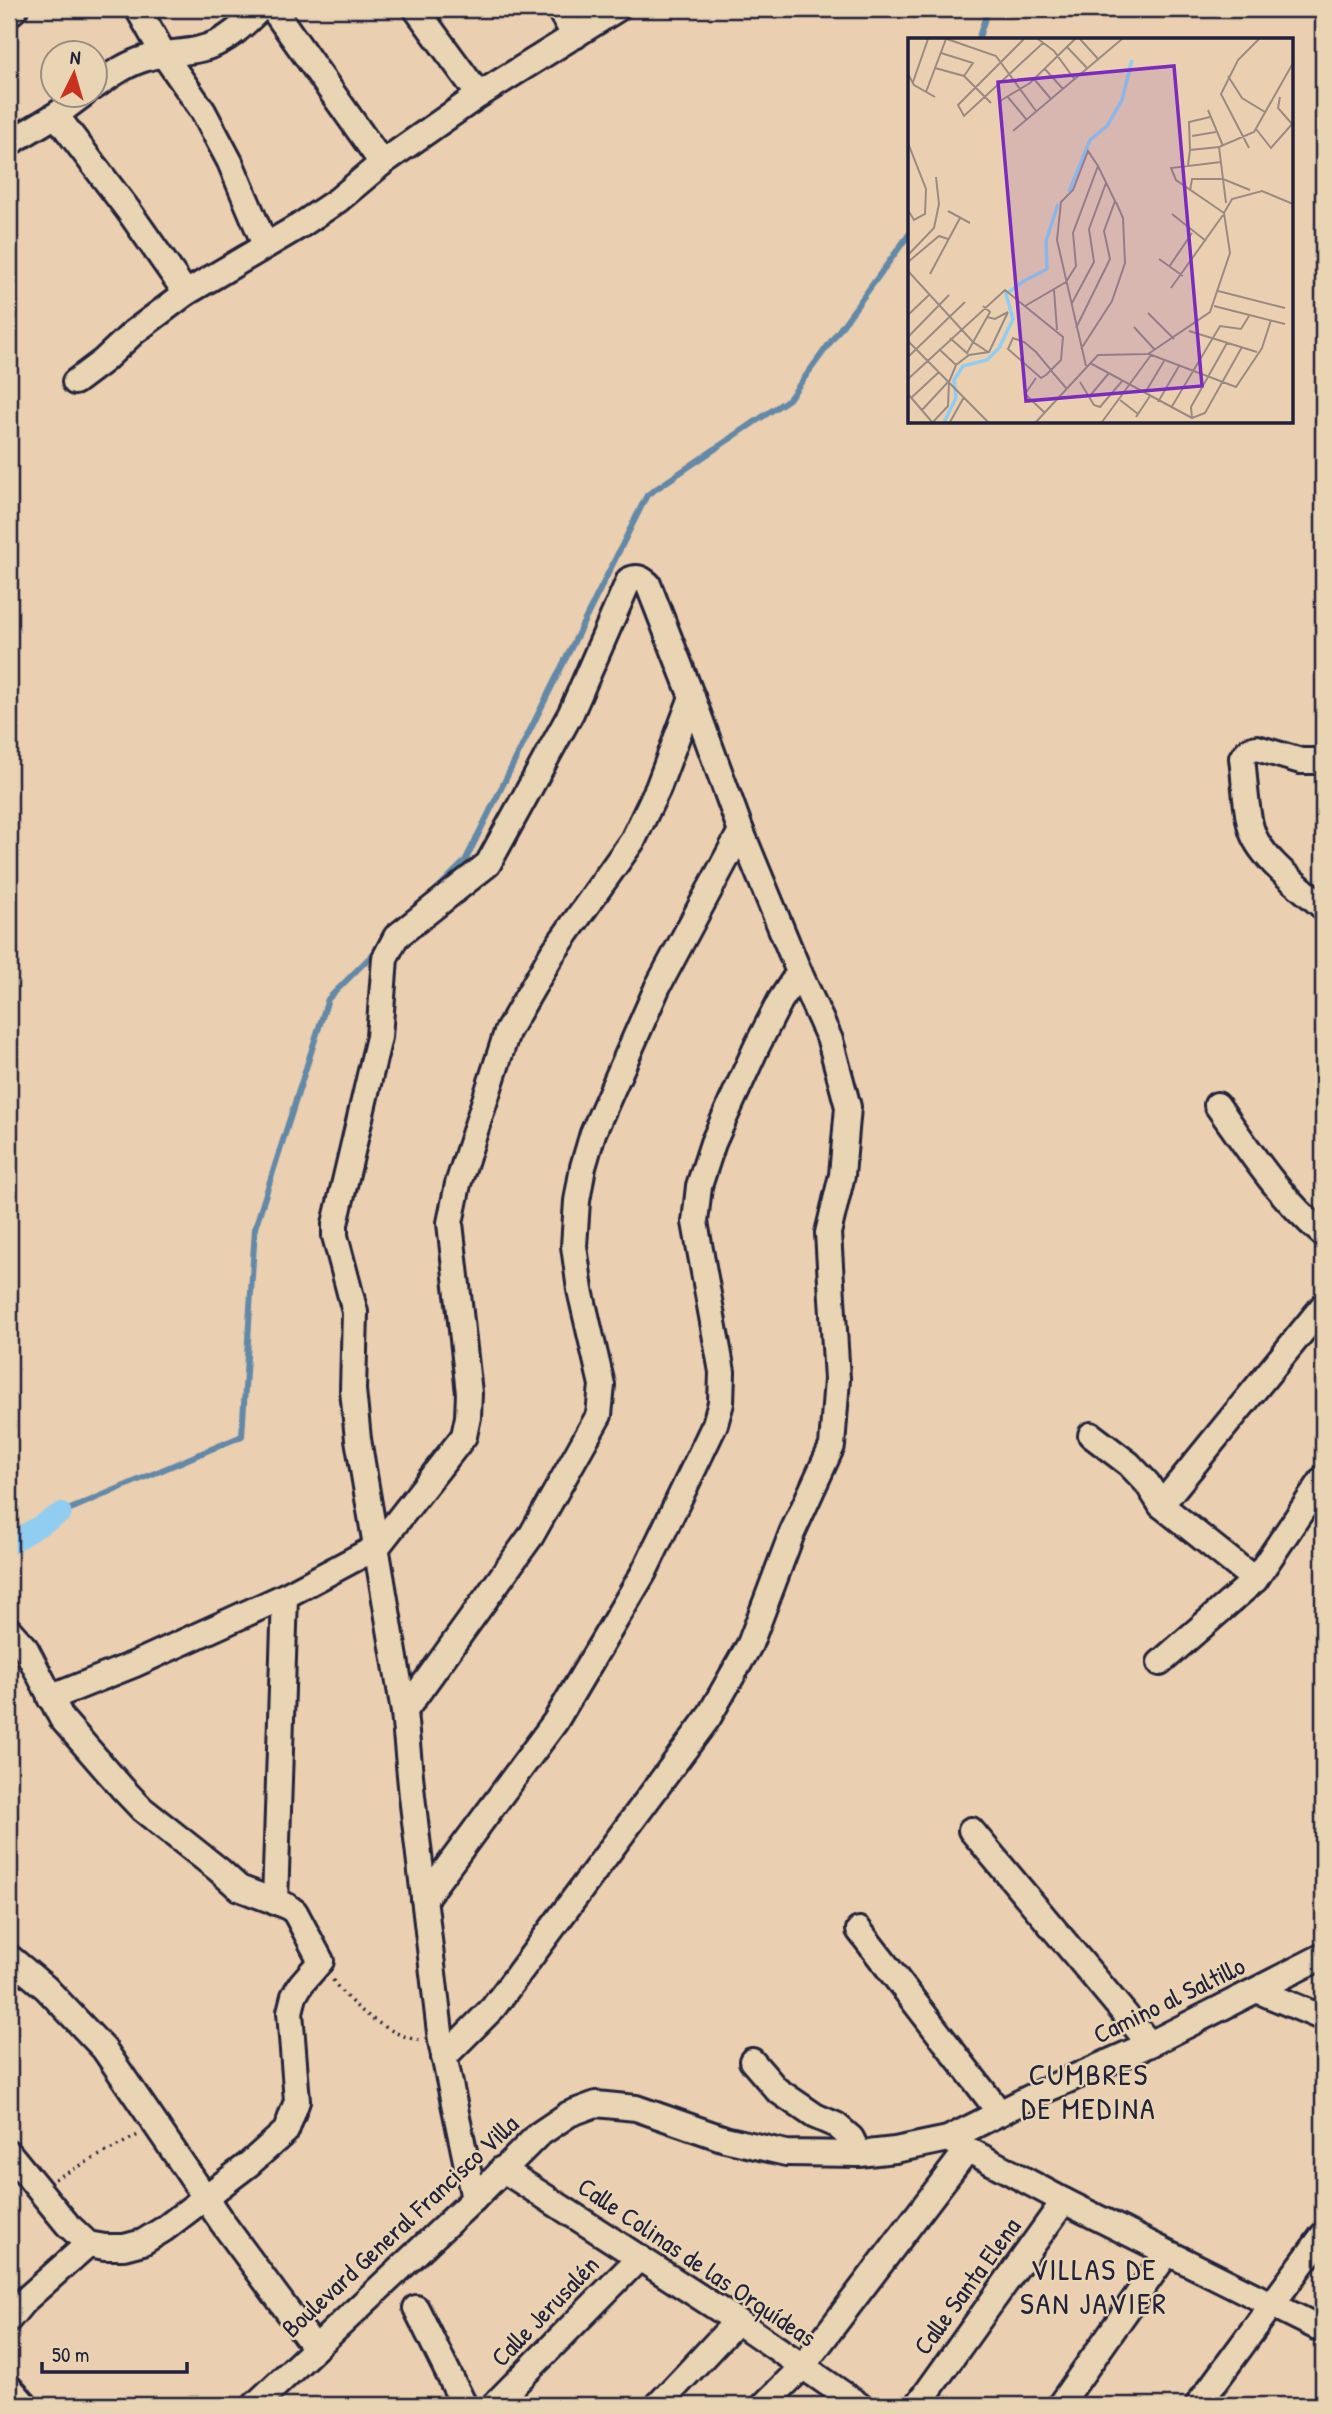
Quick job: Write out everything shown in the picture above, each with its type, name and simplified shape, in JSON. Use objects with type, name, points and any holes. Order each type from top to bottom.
[{"type":"street","points":[[9,14],[15,9]]},
{"type":"street","points":[[138,9],[164,55],[208,121],[230,162],[265,245]]},
{"type":"street","points":[[108,79],[138,61],[198,50],[217,43],[235,32],[260,9]]},
{"type":"street","points":[[273,9],[382,163]]},
{"type":"street","points":[[416,9],[479,95]]},
{"type":"street","points":[[559,9],[575,36]]},
{"type":"street","points":[[75,382],[134,332],[186,293],[301,225],[338,200],[382,163],[479,95],[617,9]]},
{"type":"street","points":[[9,143],[65,108]]},
{"type":"street","points":[[56,115],[128,210],[186,293]]},
{"type":"street","points":[[442,2049],[493,2008],[708,1718],[750,1644],[792,1533],[832,1446],[837,1378],[828,1233],[842,1175],[848,1107],[830,1040],[741,831],[648,584],[642,578],[635,577],[629,580],[571,713],[488,864],[396,937],[386,958],[379,1037],[335,1224],[335,1236],[355,1312],[353,1390],[358,1439],[404,1712],[442,2049],[474,2199]]},
{"type":"street","points":[[50,1698],[135,1664],[285,1596],[377,1547],[464,1436],[469,1393],[450,1223],[458,1184],[507,1032],[552,954],[633,840],[658,788],[692,697]]},
{"type":"street","points":[[1323,761],[1301,761],[1256,748],[1248,750],[1242,758],[1251,829],[1256,842],[1323,907]]},
{"type":"street","points":[[404,1712],[531,1536],[599,1415],[602,1385],[580,1290],[574,1246],[577,1201],[583,1167],[593,1133],[658,986],[741,831]]},
{"type":"street","points":[[424,1899],[555,1722],[644,1572],[715,1424],[721,1403],[722,1372],[695,1222],[699,1186],[713,1143],[757,1046],[780,1001],[799,972]]},
{"type":"street","points":[[1217,1105],[1271,1183],[1301,1216],[1323,1234]]},
{"type":"street","points":[[1161,1505],[1323,1306]]},
{"type":"street","points":[[1091,1435],[1129,1464],[1147,1483],[1161,1505],[1255,1580]]},
{"type":"street","points":[[1160,1664],[1255,1580],[1323,1479]]},
{"type":"street","points":[[275,1902],[285,1596]]},
{"type":"street","points":[[9,1630],[26,1649],[62,1719],[142,1809],[239,1888],[295,1912],[321,1961],[301,1984],[294,1996],[290,2012],[297,2101],[286,2131],[207,2198],[143,2242],[124,2248],[88,2244],[66,2224],[9,2154]]},
{"type":"street","points":[[971,1830],[1150,2044]]},
{"type":"street","points":[[859,1930],[1000,2113]]},
{"type":"street","name":"Camino al Saltillo","points":[[596,2104],[636,2108],[725,2139],[786,2152],[859,2154],[958,2145],[1000,2113],[1150,2044],[1259,1991],[1323,1956]]},
{"type":"street","points":[[9,1957],[46,1988],[104,2049],[222,2222],[315,2348]]},
{"type":"street","points":[[1259,1991],[1323,2018]]},
{"type":"street","points":[[752,2061],[777,2090],[815,2116],[836,2125],[851,2138],[859,2154]]},
{"type":"street","name":"Boulevard General Francisco Villa","points":[[255,2405],[474,2199],[538,2135],[569,2114],[596,2104]]},
{"type":"street","points":[[764,2405],[802,2367],[958,2145],[1323,2330]]},
{"type":"street","name":"Calle Colinas de las Orquídeas","points":[[502,2169],[737,2321],[859,2405]]},
{"type":"street","name":"Calle Santa Elena","points":[[918,2405],[1064,2201]]},
{"type":"street","points":[[1198,2405],[1323,2235]]},
{"type":"street","points":[[9,2319],[23,2301],[88,2244]]},
{"type":"street","points":[[1060,2405],[1167,2253]]},
{"type":"street","name":"Calle Jerusalén","points":[[494,2405],[639,2258]]},
{"type":"street","points":[[416,2308],[464,2405]]},
{"type":"street","points":[[658,2405],[737,2321]]},
{"type":"street","points":[[9,2387],[25,2405]]},
{"type":"path","points":[[321,1961],[336,1985],[350,2000],[382,2025],[442,2049]]},
{"type":"path","points":[[38,2188],[155,2125]]},
{"type":"waterway","points":[[979,38],[988,9]]},
{"type":"waterway","points":[[433,893],[465,861],[647,495],[789,399],[908,236]]},
{"type":"waterway","points":[[61,1513],[242,1436],[255,1228],[328,999],[379,948]]},
{"type":"waterway","points":[[9,1544],[61,1513]]},
{"type":"district","name":"CUMBRES DE MEDINA","points":[[1089,2092]]},
{"type":"district","name":"VILLAS DE SAN JAVIER","points":[[1094,2287]]}]
